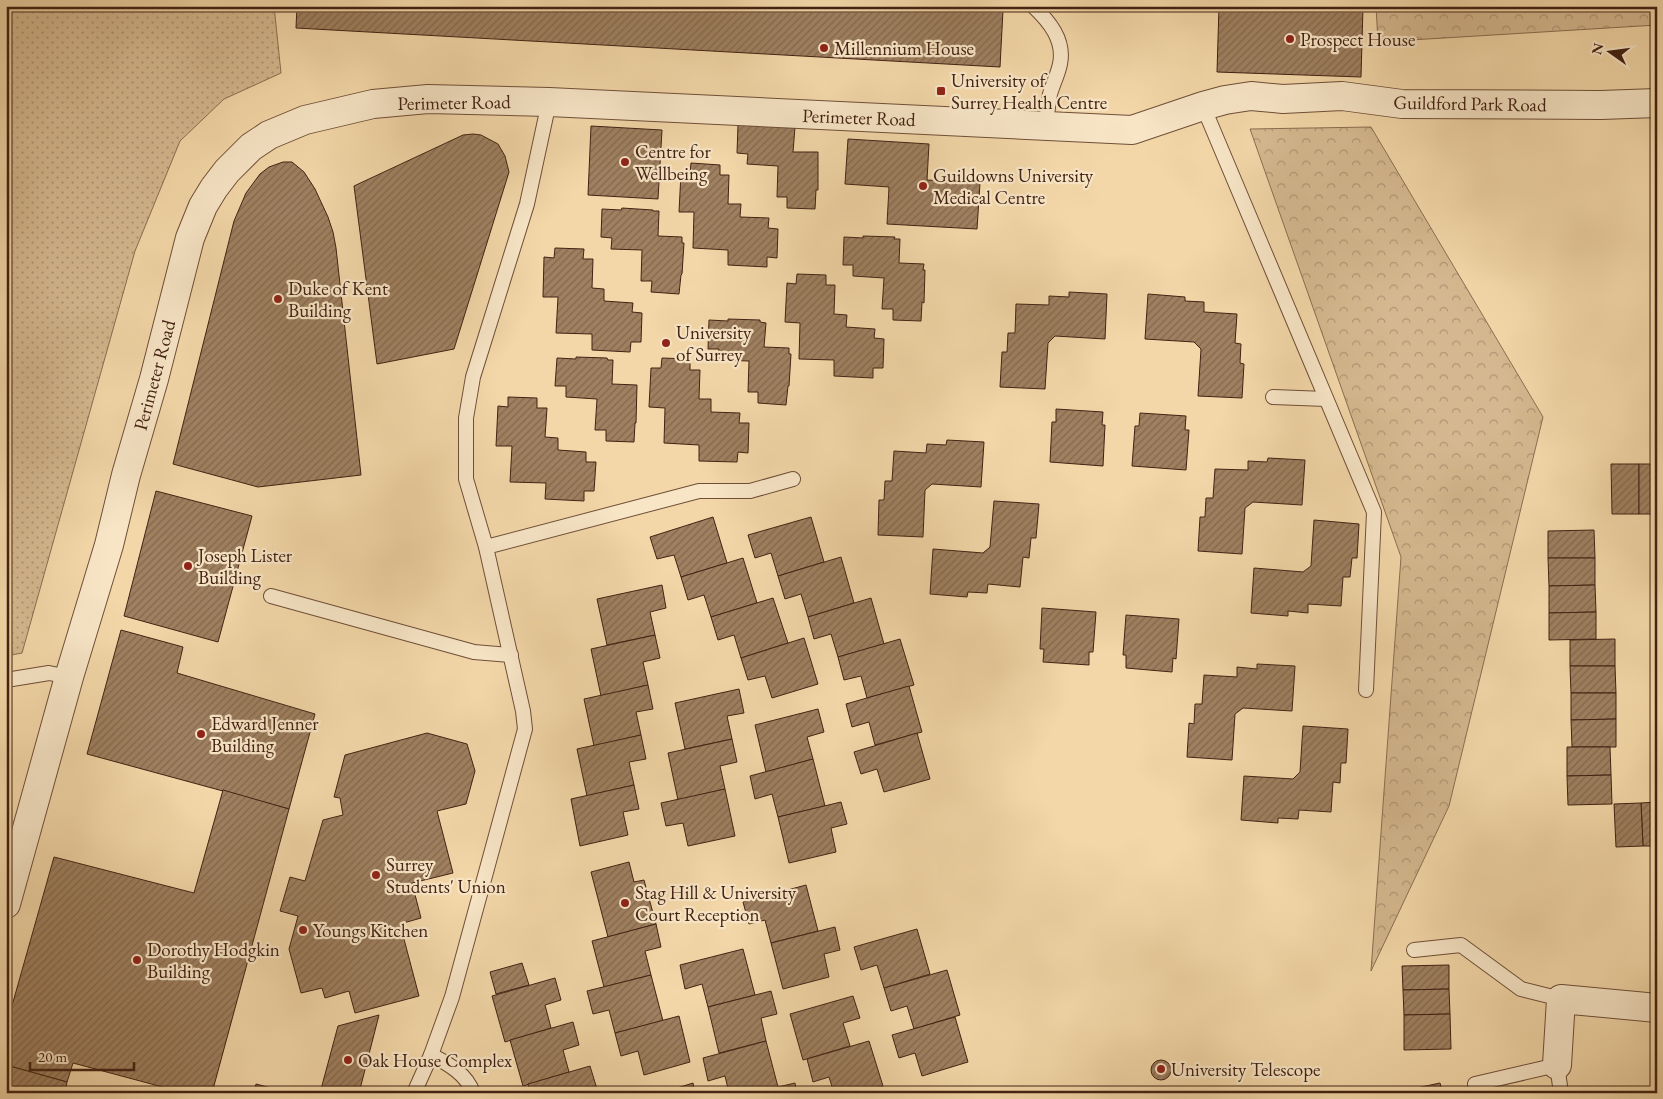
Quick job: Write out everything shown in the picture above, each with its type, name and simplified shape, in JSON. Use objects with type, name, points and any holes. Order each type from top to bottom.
[{"type":"street","name":"Perimeter Road","points":[[6,904],[69,678],[109,545],[126,474],[154,379],[185,255],[196,220],[203,206],[227,171],[252,147],[269,135],[305,120],[374,104],[428,99],[548,102],[1132,130],[1225,100],[1251,96],[1283,99]]},
{"type":"street","name":"Guildford Park Road","points":[[1283,99],[1342,96],[1402,104],[1601,105],[1657,103]]},
{"type":"street","points":[[1557,1065],[1561,998],[1657,1008]]},
{"type":"lane","points":[[1032,6],[1048,22],[1057,37],[1061,49],[1061,61],[1047,108],[1046,126]]},
{"type":"lane","points":[[414,1093],[431,1055],[452,996],[525,729],[511,655],[486,547],[466,479],[466,418],[474,377],[527,204],[548,102]]},
{"type":"lane","points":[[1203,106],[1374,512],[1366,690]]},
{"type":"lane","points":[[1273,397],[1326,399]]},
{"type":"lane","points":[[486,547],[699,491],[750,492],[793,479]]},
{"type":"lane","points":[[271,596],[474,652],[511,655]]},
{"type":"lane","points":[[6,680],[49,673],[69,678]]},
{"type":"lane","points":[[1414,950],[1461,944],[1521,989],[1561,998]]},
{"type":"lane","points":[[431,1055],[452,1066],[471,1086],[473,1093]]},
{"type":"lane","points":[[1477,1093],[1475,1084],[1557,1065],[1561,1093]]},
{"type":"green space","points":[[6,6],[274,6],[281,73],[224,99],[180,141],[135,251],[22,653],[6,656]]},
{"type":"green space","points":[[1376,6],[1657,6],[1657,25],[1378,42]]},
{"type":"green space","points":[[1371,127],[1543,417],[1449,806],[1371,971],[1401,557],[1250,129]]},
{"type":"building","name":"Millennium House","points":[[297,6],[934,6],[1003,10],[1000,67],[296,28]]},
{"type":"building","name":"Prospect House","points":[[1219,6],[1363,6],[1361,77],[1217,72]]},
{"type":"building","points":[[738,125],[795,127],[793,152],[818,152],[818,190],[816,190],[815,209],[787,208],[787,197],[777,197],[778,166],[747,164],[748,154],[737,153]]},
{"type":"building","name":"Centre for Wellbeing","points":[[591,126],[662,130],[658,199],[588,195]]},
{"type":"building","name":"Duke of Kent Building","points":[[463,135],[481,135],[498,144],[505,156],[509,172],[454,349],[377,364],[354,186]]},
{"type":"building","name":"Guildowns University Medical Centre","points":[[848,139],[929,144],[927,180],[980,183],[977,229],[887,224],[889,187],[845,184]]},
{"type":"building","name":"Duke of Kent Building","points":[[283,162],[292,162],[304,172],[315,189],[333,232],[361,475],[258,487],[173,464],[234,221],[246,193],[260,174],[269,167]]},
{"type":"building","points":[[691,163],[720,165],[720,175],[729,175],[728,204],[741,204],[740,217],[769,218],[768,228],[778,229],[777,258],[767,257],[767,267],[728,265],[728,250],[693,248],[694,212],[679,212],[681,173],[690,173]]},
{"type":"building","points":[[622,208],[659,211],[658,236],[682,237],[682,243],[684,243],[679,294],[651,292],[652,281],[641,281],[642,250],[611,249],[612,238],[601,237],[602,209],[621,210]]},
{"type":"building","points":[[863,236],[895,237],[894,239],[900,239],[899,263],[924,264],[924,303],[922,302],[921,321],[893,320],[893,309],[882,309],[884,278],[853,276],[853,265],[843,265],[844,237],[863,238]]},
{"type":"building","points":[[555,248],[584,249],[583,259],[593,259],[592,288],[604,289],[604,301],[633,303],[632,312],[642,313],[641,342],[631,342],[630,352],[592,350],[592,334],[556,333],[558,297],[543,297],[544,257],[554,258]]},
{"type":"building","points":[[797,274],[826,275],[826,285],[835,285],[834,314],[847,315],[846,327],[875,329],[874,338],[884,339],[883,368],[873,368],[873,378],[834,376],[834,360],[799,359],[800,323],[785,322],[787,283],[796,284]]},
{"type":"building","points":[[1069,292],[1107,294],[1105,339],[1055,336],[1048,343],[1045,389],[1000,387],[1002,352],[1007,352],[1008,333],[1015,333],[1016,304],[1049,305],[1049,296],[1069,297]]},
{"type":"building","points":[[1148,294],[1185,297],[1185,301],[1204,302],[1204,312],[1237,314],[1235,343],[1241,344],[1240,363],[1244,364],[1242,398],[1198,396],[1201,349],[1194,342],[1145,339]]},
{"type":"building","points":[[728,319],[760,320],[760,322],[766,323],[764,347],[789,348],[789,354],[791,354],[786,405],[758,403],[758,392],[748,392],[749,361],[718,360],[719,349],[708,349],[709,320],[728,321]]},
{"type":"building","points":[[576,357],[607,358],[608,360],[613,360],[612,384],[637,385],[634,442],[606,441],[606,430],[595,430],[597,399],[566,397],[566,386],[555,386],[557,358],[576,359]]},
{"type":"building","points":[[662,358],[690,359],[690,370],[700,370],[699,399],[711,399],[711,412],[740,413],[739,423],[749,423],[748,453],[738,452],[737,462],[699,461],[699,445],[664,443],[665,408],[649,407],[651,368],[661,368]]},
{"type":"building","points":[[508,397],[537,398],[537,408],[547,408],[545,437],[558,438],[558,450],[586,452],[586,462],[596,462],[594,491],[584,491],[584,501],[545,499],[546,483],[510,482],[512,446],[496,446],[498,406],[508,407]]},
{"type":"building","points":[[1056,409],[1103,412],[1102,425],[1105,425],[1103,466],[1050,462],[1052,422],[1056,422]]},
{"type":"building","points":[[1140,413],[1186,416],[1185,430],[1189,430],[1186,470],[1132,466],[1135,426],[1139,426]]},
{"type":"building","points":[[947,440],[984,442],[981,487],[932,484],[925,490],[923,537],[878,535],[879,500],[884,500],[885,481],[892,481],[894,451],[926,453],[927,444],[946,445]]},
{"type":"building","points":[[1268,458],[1305,460],[1302,505],[1253,502],[1245,508],[1242,554],[1198,551],[1200,517],[1205,517],[1206,498],[1213,498],[1215,469],[1248,470],[1248,461],[1267,462]]},
{"type":"building","points":[[1611,464],[1639,464],[1639,514],[1612,514]]},
{"type":"building","points":[[1639,464],[1657,464],[1657,514],[1639,514]]},
{"type":"building","name":"Joseph Lister Building","points":[[156,491],[252,516],[218,642],[124,616]]},
{"type":"building","points":[[994,501],[1039,504],[1036,538],[1031,538],[1029,558],[1023,557],[1020,587],[988,584],[987,593],[968,592],[967,597],[930,594],[933,549],[983,553],[990,547]]},
{"type":"building","points":[[713,517],[727,563],[681,577],[674,555],[657,559],[650,537]]},
{"type":"building","points":[[811,517],[824,562],[778,576],[771,553],[755,558],[748,535]]},
{"type":"building","points":[[1314,520],[1359,524],[1357,558],[1352,558],[1350,577],[1343,577],[1341,606],[1308,604],[1308,613],[1288,611],[1288,616],[1251,613],[1254,568],[1303,572],[1311,566]]},
{"type":"building","points":[[1594,530],[1595,558],[1548,558],[1548,531]]},
{"type":"building","points":[[841,557],[854,603],[808,617],[801,594],[785,599],[778,576]]},
{"type":"building","points":[[743,558],[757,603],[711,617],[704,595],[688,600],[681,577]]},
{"type":"building","points":[[1548,558],[1595,558],[1595,585],[1549,586]]},
{"type":"building","points":[[662,585],[666,608],[650,612],[655,635],[607,645],[597,599]]},
{"type":"building","points":[[1595,585],[1596,612],[1549,613],[1549,586]]},
{"type":"building","points":[[773,598],[788,643],[741,658],[734,635],[718,640],[711,617]]},
{"type":"building","points":[[871,598],[884,644],[838,657],[831,634],[814,639],[808,617]]},
{"type":"building","points":[[1042,608],[1096,612],[1093,652],[1089,652],[1089,665],[1043,662],[1044,649],[1040,649]]},
{"type":"building","points":[[1596,612],[1596,639],[1549,640],[1549,613]]},
{"type":"building","points":[[1126,615],[1179,619],[1176,659],[1173,658],[1172,672],[1126,668],[1126,655],[1123,655]]},
{"type":"building","name":"Edward Jenner Building","points":[[121,630],[183,647],[177,673],[315,714],[289,809],[87,754]]},
{"type":"building","points":[[655,635],[660,658],[643,662],[648,685],[601,696],[591,649]]},
{"type":"building","points":[[804,638],[818,684],[772,698],[765,676],[748,680],[741,658]]},
{"type":"building","points":[[900,639],[914,685],[867,698],[861,676],[844,680],[838,657]]},
{"type":"building","points":[[1615,639],[1615,666],[1570,666],[1570,640]]},
{"type":"building","points":[[1257,664],[1295,666],[1292,711],[1243,708],[1235,714],[1232,760],[1187,757],[1189,723],[1194,724],[1195,704],[1202,704],[1204,675],[1237,677],[1237,667],[1257,669]]},
{"type":"building","points":[[1570,666],[1615,666],[1616,693],[1571,693]]},
{"type":"building","points":[[648,685],[653,709],[636,712],[641,735],[594,746],[584,699]]},
{"type":"building","points":[[909,686],[922,732],[875,745],[869,722],[852,727],[846,704]]},
{"type":"building","points":[[739,689],[744,713],[727,716],[732,739],[685,749],[675,703]]},
{"type":"building","points":[[1571,693],[1616,693],[1616,719],[1571,720]]},
{"type":"building","points":[[818,709],[824,732],[807,737],[813,759],[766,772],[755,725]]},
{"type":"building","points":[[1616,719],[1616,747],[1572,747],[1571,720]]},
{"type":"building","points":[[1303,726],[1348,729],[1346,763],[1341,763],[1340,783],[1333,782],[1331,812],[1299,810],[1298,819],[1278,818],[1278,823],[1241,820],[1244,776],[1293,779],[1300,772]]},
{"type":"building","name":"Surrey Students' Union","points":[[427,733],[467,744],[475,771],[466,804],[437,811],[453,873],[412,883],[421,918],[400,924],[419,996],[355,1013],[349,991],[325,998],[322,988],[301,993],[289,949],[298,916],[280,911],[290,877],[305,881],[323,820],[343,815],[340,798],[334,797],[345,755]]},
{"type":"building","points":[[917,733],[930,779],[884,792],[877,769],[861,774],[854,752]]},
{"type":"building","points":[[641,735],[646,759],[629,762],[634,785],[587,796],[577,749]]},
{"type":"building","points":[[732,739],[737,762],[720,766],[725,789],[678,800],[668,753]]},
{"type":"building","points":[[1567,747],[1610,747],[1611,775],[1567,776]]},
{"type":"building","points":[[813,759],[825,806],[778,817],[772,794],[755,799],[750,776]]},
{"type":"building","points":[[1611,775],[1612,804],[1568,805],[1567,776]]},
{"type":"building","points":[[634,785],[639,809],[623,812],[628,835],[580,846],[571,799]]},
{"type":"building","points":[[725,789],[735,836],[688,846],[683,823],[666,826],[661,803]]},
{"type":"building","name":"Dorothy Hodgkin Building","points":[[223,790],[289,809],[212,1093],[185,1093],[73,1063],[67,1082],[6,1065],[6,1027],[54,857],[194,893]]},
{"type":"building","points":[[841,802],[847,824],[831,828],[836,852],[789,863],[778,817]]},
{"type":"building","points":[[1657,802],[1657,846],[1643,846],[1641,803]]},
{"type":"building","points":[[1641,803],[1643,846],[1616,847],[1614,804]]},
{"type":"building","name":"Stag Hill & University Court Reception","points":[[629,862],[634,882],[644,880],[656,924],[608,937],[591,872]]},
{"type":"building","points":[[806,885],[818,931],[771,943],[765,920],[749,924],[743,902]]},
{"type":"building","points":[[656,924],[661,947],[645,951],[651,975],[604,987],[592,941]]},
{"type":"building","points":[[835,927],[840,950],[824,954],[829,977],[783,989],[771,943]]},
{"type":"building","points":[[917,929],[930,974],[884,988],[877,965],[861,970],[854,947]]},
{"type":"building","points":[[743,949],[755,995],[708,1007],[702,984],[685,989],[680,965]]},
{"type":"building","points":[[522,963],[529,985],[496,994],[490,972]]},
{"type":"building","points":[[1449,965],[1449,989],[1403,990],[1402,966]]},
{"type":"building","points":[[947,970],[960,1015],[914,1029],[907,1006],[891,1011],[884,988]]},
{"type":"building","points":[[651,975],[663,1021],[615,1033],[609,1010],[593,1014],[587,991]]},
{"type":"building","points":[[555,978],[561,1000],[545,1005],[551,1028],[505,1042],[492,996]]},
{"type":"building","points":[[1449,989],[1450,1014],[1404,1015],[1403,990]]},
{"type":"building","points":[[771,991],[777,1014],[761,1018],[766,1041],[719,1053],[708,1007]]},
{"type":"building","points":[[853,996],[860,1018],[843,1023],[850,1046],[803,1060],[790,1014]]},
{"type":"building","points":[[1450,1014],[1451,1049],[1404,1050],[1404,1015]]},
{"type":"building","name":"Oak House Complex","points":[[379,1015],[359,1093],[320,1093],[338,1026]]},
{"type":"building","points":[[679,1016],[690,1062],[644,1075],[638,1051],[621,1056],[615,1033]]},
{"type":"building","points":[[955,1017],[968,1062],[922,1076],[915,1053],[899,1058],[892,1035]]},
{"type":"building","points":[[573,1022],[579,1045],[563,1050],[569,1072],[523,1086],[510,1040]]},
{"type":"building","points":[[766,1041],[778,1087],[757,1093],[729,1093],[725,1076],[708,1081],[703,1058]]},
{"type":"building","points":[[869,1041],[883,1086],[860,1093],[834,1093],[829,1077],[813,1082],[807,1059]]},
{"type":"building","name":"University Telescope","points":[[1161,1060],[1168,1063],[1171,1070],[1168,1077],[1161,1080],[1154,1077],[1151,1070],[1154,1063]]},
{"type":"building","points":[[6,1065],[67,1082],[65,1093],[6,1093]]},
{"type":"building","points":[[590,1066],[597,1089],[584,1093],[530,1093],[528,1084]]},
{"type":"building","points":[[693,1083],[695,1093],[661,1093]]},
{"type":"building","points":[[795,1083],[797,1093],[757,1093],[778,1087]]},
{"type":"building","points":[[1440,1083],[1443,1093],[1398,1093],[1398,1092]]},
{"type":"building","points":[[256,1084],[290,1093],[254,1093]]},
{"type":"building","points":[[878,1088],[879,1093],[860,1093]]},
{"type":"place","name":"Prospect House","points":[[1290,39]]},
{"type":"place","name":"Millennium House","points":[[824,48]]},
{"type":"place","name":"University of Surrey Health Centre","points":[[941,91]]},
{"type":"place","name":"Centre for Wellbeing","points":[[625,162]]},
{"type":"place","name":"Guildowns University Medical Centre","points":[[923,186]]},
{"type":"place","name":"Duke of Kent Building","points":[[278,299]]},
{"type":"place","name":"University of Surrey","points":[[666,343]]},
{"type":"place","name":"Joseph Lister Building","points":[[188,566]]},
{"type":"place","name":"Edward Jenner Building","points":[[201,734]]},
{"type":"place","name":"Surrey Students' Union","points":[[376,875]]},
{"type":"place","name":"Stag Hill & University Court Reception","points":[[625,903]]},
{"type":"place","name":"Youngs Kitchen","points":[[303,930]]},
{"type":"place","name":"Dorothy Hodgkin Building","points":[[137,960]]},
{"type":"place","name":"Oak House Complex","points":[[348,1060]]},
{"type":"place","name":"University Telescope","points":[[1161,1069]]}]
